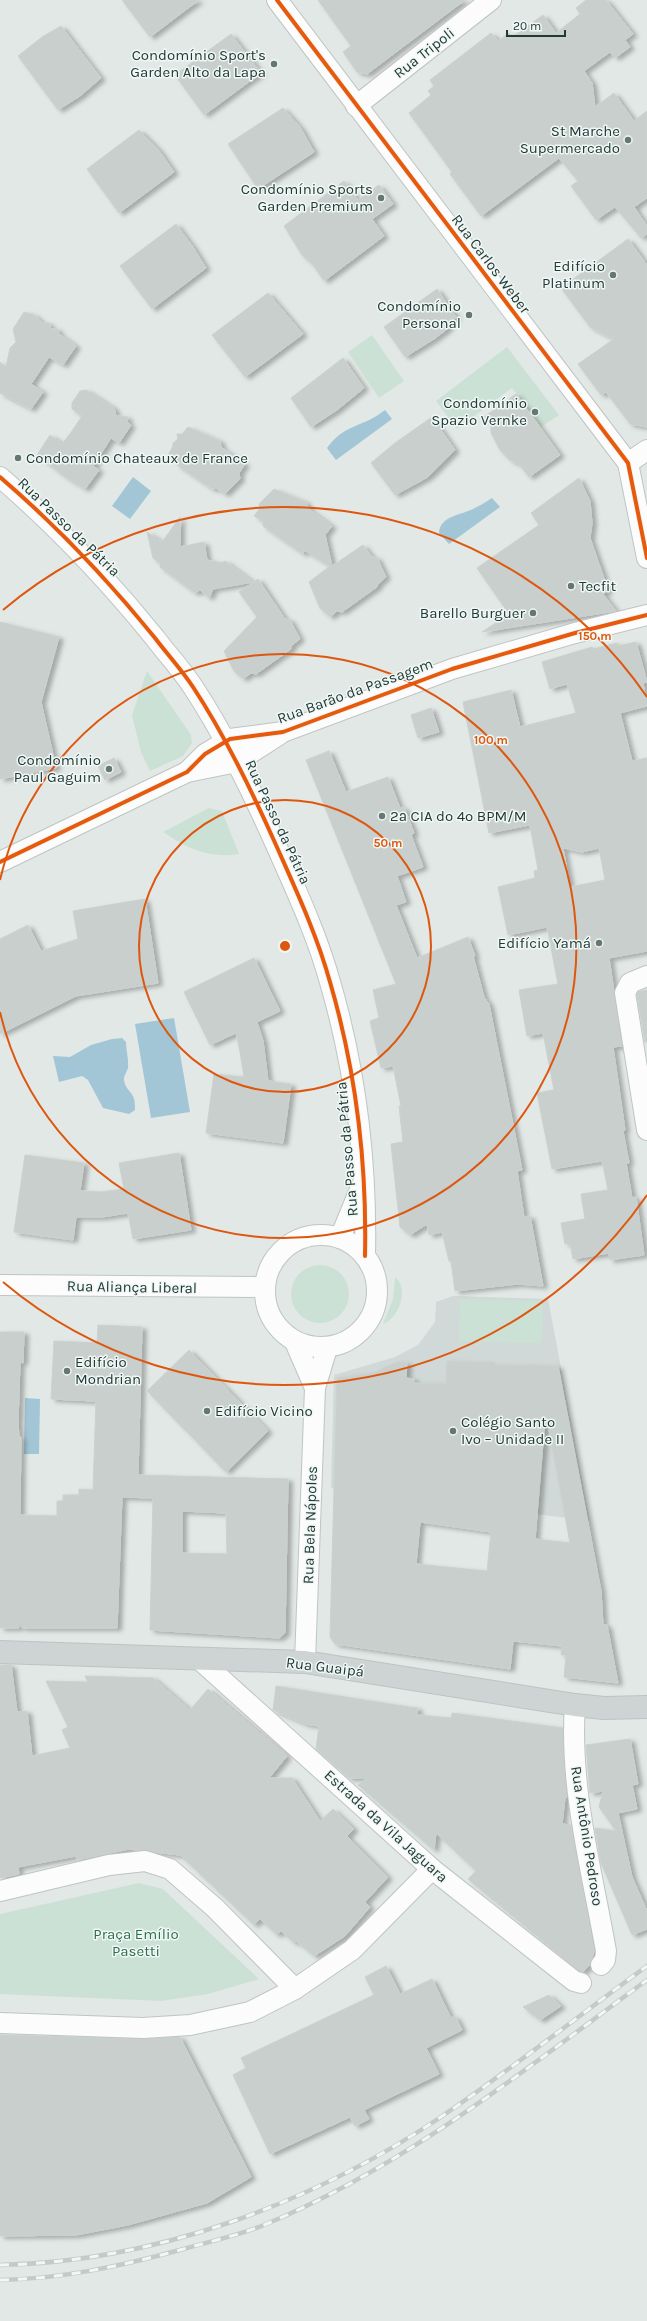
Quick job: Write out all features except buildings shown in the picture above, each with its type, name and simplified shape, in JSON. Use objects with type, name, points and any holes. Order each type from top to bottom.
[{"type":"main road","name":"Rua Guaipá","points":[[0,1652],[306,1662],[575,1705],[604,1708],[647,1707]]},
{"type":"street","name":"Rua Carlos Weber","points":[[277,0],[628,463],[647,558]]},
{"type":"street","name":"Rua Tripoli","points":[[356,106],[491,0]]},
{"type":"street","points":[[628,463],[647,450]]},
{"type":"street","name":"Rua Passo da Pátria","points":[[0,478],[27,500],[115,588],[193,686],[237,762],[301,901],[330,981],[350,1064],[359,1120],[364,1180],[365,1256]]},
{"type":"street","name":"Rua Barão da Passagem","points":[[0,862],[186,772],[237,762],[283,732],[452,668],[575,633],[647,615]]},
{"type":"street","name":"Rua Barão da Passagem","points":[[186,772],[205,754],[230,739],[283,732]]},
{"type":"street","points":[[647,976],[630,983],[625,993],[647,1130]]},
{"type":"street","name":"Rua Passo da Pátria","points":[[340,1238],[364,1180]]},
{"type":"street","points":[[323,1235],[340,1238],[354,1245],[365,1256],[374,1272],[377,1287],[376,1303],[372,1317],[362,1330],[350,1340],[327,1348],[311,1347],[295,1342],[282,1333],[271,1320],[265,1304],[264,1287],[268,1270],[273,1260],[290,1244],[306,1237],[323,1235]]},
{"type":"street","name":"Rua Aliança Liberal","points":[[0,1285],[264,1287]]},
{"type":"street","points":[[295,1342],[315,1388]]},
{"type":"street","points":[[315,1388],[327,1348]]},
{"type":"street","name":"Rua Bela Nápoles","points":[[306,1662],[315,1388]]},
{"type":"street","name":"Estrada da Vila Jaguara","points":[[199,1659],[432,1869],[574,1981],[581,1983]]},
{"type":"street","name":"Rua Antônio Pedroso","points":[[575,1705],[573,1729],[578,1794],[606,1951],[605,1960],[601,1965]]},
{"type":"street","points":[[0,1891],[109,1865],[145,1861],[170,1869],[215,1908],[295,1989]]},
{"type":"street","points":[[0,2023],[143,2028],[190,2025],[250,2012],[295,1989],[352,1950],[432,1869]]},
{"type":"shaded area","name":"Colégio Santo Ivo – Unidade II","points":[[453,1296],[548,1299],[590,1521],[331,1488],[334,1375],[395,1357],[418,1345],[435,1322],[436,1302]]},
{"type":"green space","points":[[372,335],[404,381],[379,398],[348,352]]},
{"type":"green space","points":[[507,347],[559,415],[541,427],[512,388],[457,429],[436,401]]},
{"type":"green space","points":[[147,671],[191,735],[192,743],[183,756],[150,771],[141,752],[132,715]]},
{"type":"green space","points":[[209,808],[222,811],[239,854],[208,854],[190,848],[163,832]]},
{"type":"green space","points":[[320,1265],[331,1267],[341,1273],[347,1283],[349,1294],[347,1305],[341,1315],[331,1321],[320,1323],[309,1321],[299,1315],[293,1305],[291,1294],[293,1283],[299,1273],[309,1267]]},
{"type":"green space","points":[[395,1277],[402,1289],[401,1303],[394,1316],[383,1324],[393,1299]]},
{"type":"green space","points":[[460,1299],[543,1301],[542,1343],[459,1341]]},
{"type":"green space","name":"Praça Emílio Pasetti","points":[[139,1883],[163,1889],[259,1979],[208,1994],[161,2001],[0,1994],[0,1914]]},
{"type":"water","points":[[385,410],[392,419],[336,460],[327,448],[334,440],[347,430],[377,416]]},
{"type":"water","points":[[133,477],[151,491],[130,519],[112,506]]},
{"type":"water","points":[[492,498],[500,507],[449,544],[439,533],[440,527],[447,520],[473,509]]},
{"type":"water","points":[[174,1018],[190,1112],[151,1118],[135,1024]]},
{"type":"water","points":[[122,1038],[126,1042],[128,1062],[128,1068],[124,1078],[126,1087],[134,1098],[135,1110],[129,1114],[103,1108],[88,1080],[82,1076],[59,1082],[53,1056],[70,1057],[91,1045],[112,1039]]},
{"type":"water","points":[[25,1398],[40,1399],[39,1454],[24,1454]]},
{"type":"railway","points":[[0,2265],[58,2261],[115,2253],[173,2240],[229,2223],[284,2202],[389,2150],[438,2119],[517,2063],[647,1966]]},
{"type":"railway","points":[[0,2280],[46,2277],[91,2271],[158,2256],[254,2229],[316,2201],[366,2174],[463,2114],[509,2082],[647,1980]]},
{"type":"cycle path","points":[[277,0],[628,463],[647,558]]},
{"type":"cycle path","points":[[0,477],[62,534],[100,574],[137,616],[179,668],[217,725],[258,805],[306,913],[325,964],[347,1049],[362,1152],[365,1256]]},
{"type":"cycle path","points":[[0,862],[187,772],[205,754],[230,739],[283,732],[452,669],[575,633],[647,615]]},
{"type":"place","name":"Condomínio Sport's Garden Alto da Lapa","points":[[274,64]]},
{"type":"place","name":"St Marche Supermercado","points":[[628,140]]},
{"type":"place","name":"Condomínio Sports Garden Premium","points":[[381,198]]},
{"type":"place","name":"Edifício Platinum","points":[[613,275]]},
{"type":"place","name":"Condomínio Personal","points":[[469,315]]},
{"type":"place","name":"Condomínio Spazio Vernke","points":[[535,412]]},
{"type":"place","name":"Condomínio Chateaux de France","points":[[18,458]]},
{"type":"place","name":"Tecfit","points":[[571,586]]},
{"type":"place","name":"Barello Burguer","points":[[533,613]]},
{"type":"place","name":"Condomínio Paul Gaguim","points":[[109,769]]},
{"type":"place","name":"2ª CIA do 4º BPM/M","points":[[382,816]]},
{"type":"place","name":"Edifício Yamá","points":[[599,943]]},
{"type":"place","name":"Edifício Mondrian","points":[[67,1371]]},
{"type":"place","name":"Edifício Vicino","points":[[207,1411]]},
{"type":"place","name":"Colégio Santo Ivo – Unidade II","points":[[453,1431]]}]
